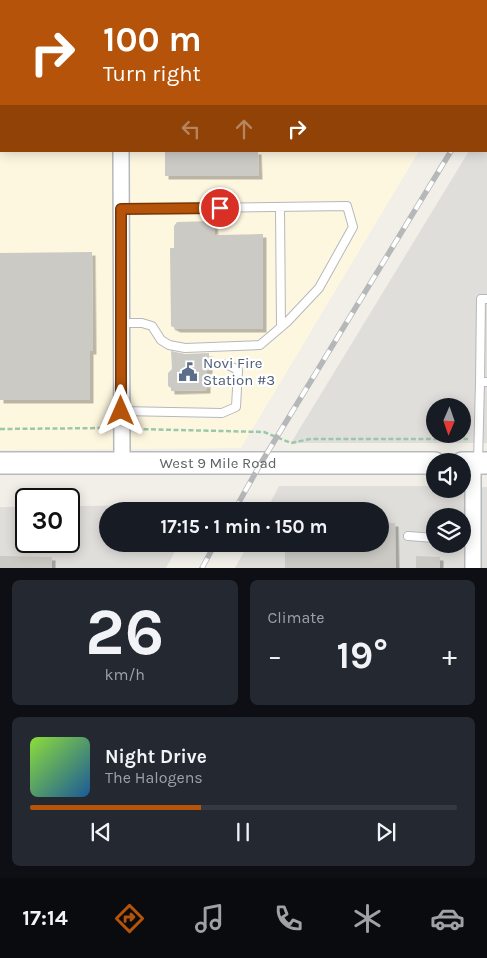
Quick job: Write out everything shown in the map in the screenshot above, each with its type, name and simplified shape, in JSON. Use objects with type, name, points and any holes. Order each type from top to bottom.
[{"type":"street","points":[[120,152],[122,463]]},
{"type":"street","name":"West 9 Mile Road","points":[[0,463],[426,463]]},
{"type":"street","points":[[471,508],[475,463]]},
{"type":"street","points":[[470,553],[473,568]]},
{"type":"lane","points":[[121,209],[347,206],[353,227],[319,288],[281,327],[260,345],[185,348],[169,345],[161,340],[152,326],[121,323]]},
{"type":"lane","points":[[280,207],[281,327]]},
{"type":"lane","points":[[475,463],[484,382],[480,298],[487,298]]},
{"type":"lane","points":[[121,411],[222,413],[236,407],[238,370],[226,364]]},
{"type":"lane","points":[[408,536],[426,537]]},
{"type":"path","points":[[0,429],[121,428],[264,432],[291,443],[310,439],[478,439]]},
{"type":"shaded area","points":[[0,152],[418,152],[241,448],[0,450]]},
{"type":"shaded area","points":[[468,152],[487,152],[487,443],[471,443],[471,398],[426,398],[426,443],[291,443]]},
{"type":"shaded area","points":[[279,486],[426,486],[426,498],[471,498],[471,488],[487,487],[487,568],[235,568],[244,552],[389,552],[389,502],[271,502]]},
{"type":"shaded area","points":[[80,506],[99,506],[99,552],[175,552],[166,568],[0,568],[0,507],[15,507],[15,553],[80,553]]},
{"type":"building","points":[[165,152],[258,152],[259,176],[165,176]]},
{"type":"building","points":[[214,221],[215,235],[263,234],[263,329],[177,329],[171,326],[170,248],[174,248],[174,226],[177,222]]},
{"type":"building","points":[[92,252],[93,351],[90,351],[90,400],[0,400],[0,253]]},
{"type":"building","name":"Novi Fire Station #3","points":[[171,351],[185,354],[209,353],[207,390],[171,391],[171,388],[168,386],[168,373],[172,369]]},
{"type":"building","points":[[389,523],[395,523],[396,568],[285,568],[285,552],[389,552]]},
{"type":"building","points":[[0,556],[52,557],[52,568],[0,568]]},
{"type":"building","points":[[416,556],[440,557],[440,568],[416,568]]},
{"type":"railway","points":[[239,502],[450,152]]},
{"type":"railway","points":[[202,568],[211,552]]},
{"type":"place","name":"Novi Fire Station #3","points":[[188,372]]},
{"type":"route","points":[[121,411],[121,209],[220,208]]}]
